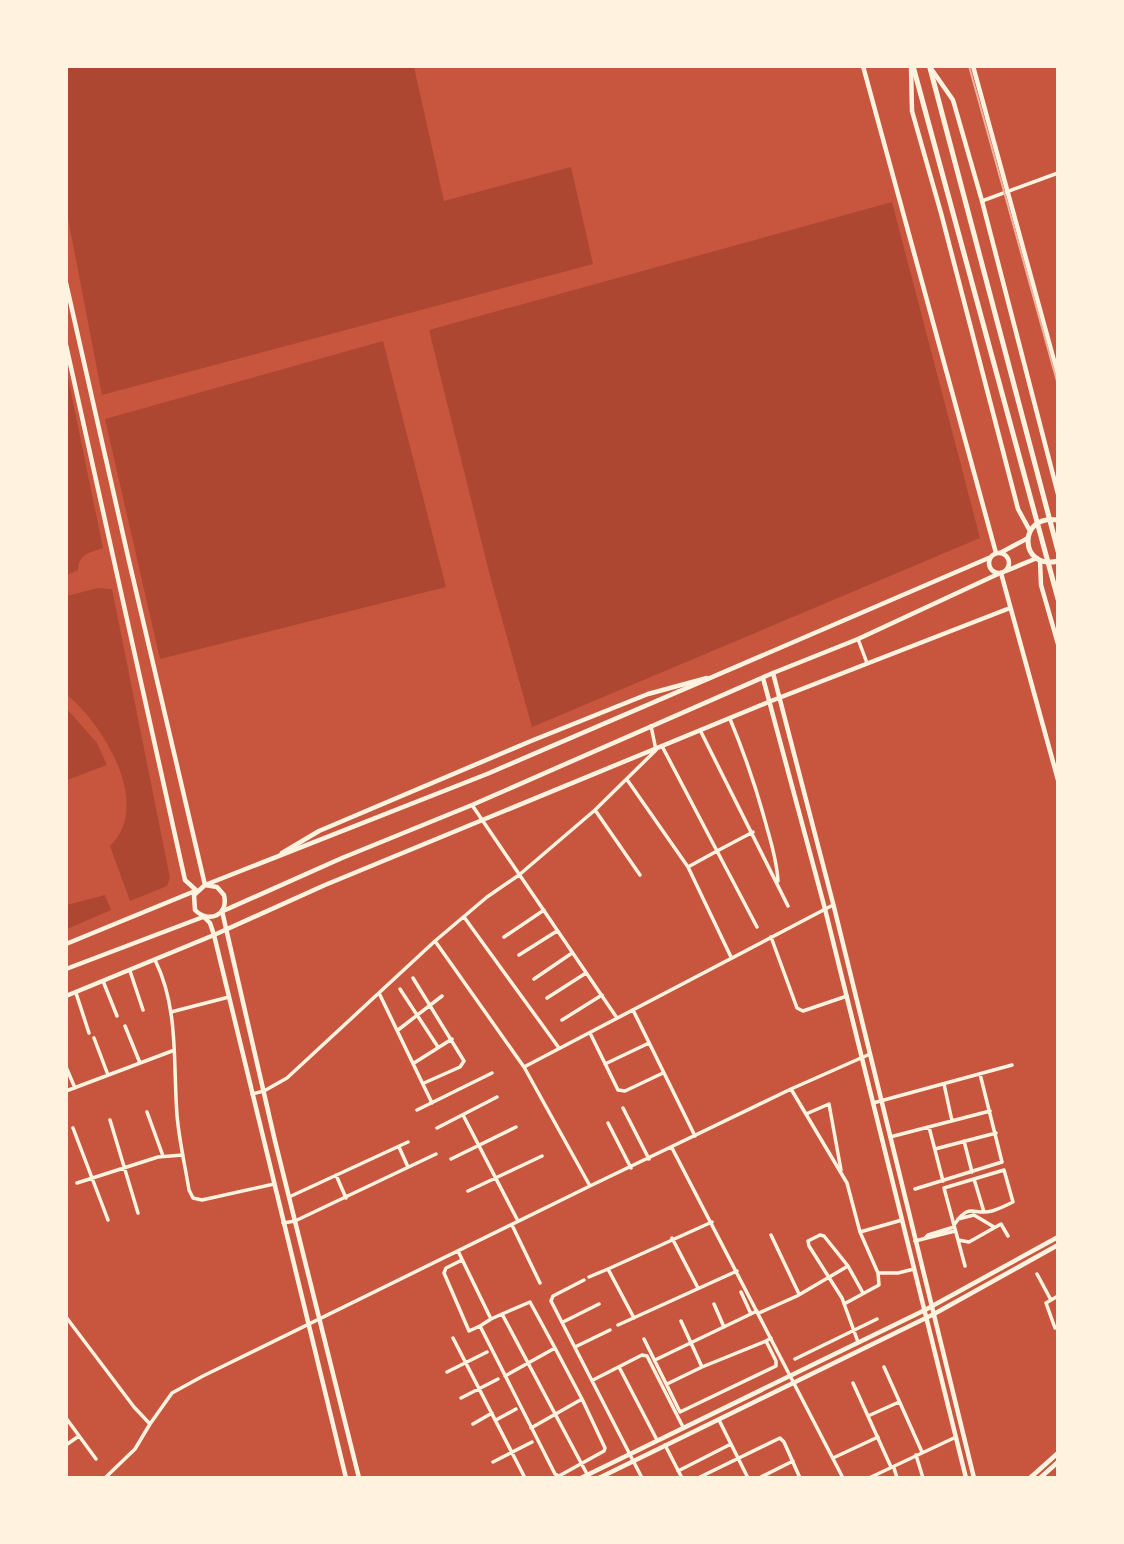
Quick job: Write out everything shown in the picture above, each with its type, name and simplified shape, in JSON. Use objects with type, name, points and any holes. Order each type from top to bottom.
[{"type":"main road","points":[[912,66],[1058,599]]},
{"type":"main road","points":[[930,67],[1058,551]]},
{"type":"main road","points":[[1058,520],[1044,520],[1030,531],[1028,538],[1029,549],[1039,559],[1058,561]]},
{"type":"street","points":[[863,66],[995,555],[989,566],[993,572],[1002,573]]},
{"type":"street","points":[[912,66],[912,111],[1018,509],[1030,531]]},
{"type":"street","points":[[973,66],[1058,375]]},
{"type":"street","points":[[930,67],[953,100],[1058,495]]},
{"type":"street","points":[[982,201],[1058,173]]},
{"type":"street","points":[[66,283],[205,885]]},
{"type":"street","points":[[66,345],[185,880],[197,891]]},
{"type":"street","points":[[66,944],[197,891],[205,885],[487,774],[995,555],[1028,538]]},
{"type":"street","points":[[995,555],[1008,558],[1009,565],[1002,573]]},
{"type":"street","points":[[66,969],[204,917],[214,917],[222,911],[342,858],[858,639],[1002,573],[1039,559],[1041,585],[1058,644]]},
{"type":"street","points":[[116,565],[129,561]]},
{"type":"street","points":[[1002,573],[1058,780]]},
{"type":"street","points":[[66,996],[771,701],[1010,608]]},
{"type":"street","points":[[858,639],[867,663]]},
{"type":"street","points":[[773,673],[974,1478]]},
{"type":"street","points":[[269,861],[319,831],[542,737],[648,694],[719,675]]},
{"type":"street","points":[[763,678],[825,909],[966,1478]]},
{"type":"street","points":[[730,719],[755,785],[774,854],[778,884]]},
{"type":"street","points":[[651,726],[656,750]]},
{"type":"street","points":[[701,732],[788,906]]},
{"type":"street","points":[[663,748],[757,927]]},
{"type":"street","points":[[252,1094],[264,1091],[287,1078],[435,941],[487,897],[519,875],[595,810],[656,750]]},
{"type":"street","points":[[628,780],[688,867],[732,958]]},
{"type":"street","points":[[472,804],[617,1018]]},
{"type":"street","points":[[595,810],[640,875]]},
{"type":"street","points":[[688,867],[753,832]]},
{"type":"street","points":[[205,885],[221,890],[226,901],[222,911],[359,1478]]},
{"type":"street","points":[[197,891],[193,905],[210,923],[214,936],[346,1478]]},
{"type":"street","points":[[524,1067],[833,905]]},
{"type":"street","points":[[504,937],[544,910]]},
{"type":"street","points":[[464,917],[559,1048]]},
{"type":"street","points":[[519,955],[558,931]]},
{"type":"street","points":[[771,937],[797,1009],[803,1011],[846,996]]},
{"type":"street","points":[[435,941],[524,1067],[590,1186]]},
{"type":"street","points":[[534,979],[572,953]]},
{"type":"street","points":[[155,960],[167,989],[171,1012],[177,1115],[188,1190],[193,1198],[202,1200],[274,1184]]},
{"type":"street","points":[[130,971],[143,1010]]},
{"type":"street","points":[[547,998],[586,973]]},
{"type":"street","points":[[413,978],[464,1061],[463,1064],[424,1083]]},
{"type":"street","points":[[103,981],[117,1016]]},
{"type":"street","points":[[400,989],[438,1047]]},
{"type":"street","points":[[76,993],[89,1033]]},
{"type":"street","points":[[379,993],[432,1103]]},
{"type":"street","points":[[562,1020],[602,995]]},
{"type":"street","points":[[398,1030],[442,996]]},
{"type":"street","points":[[171,1012],[229,997]]},
{"type":"street","points":[[633,1010],[695,1136]]},
{"type":"street","points":[[125,1026],[139,1063]]},
{"type":"street","points":[[590,1033],[616,1087],[621,1091],[664,1073]]},
{"type":"street","points":[[94,1038],[108,1075]]},
{"type":"street","points":[[414,1063],[452,1039]]},
{"type":"street","points":[[605,1064],[649,1043]]},
{"type":"street","points":[[66,1091],[173,1051]]},
{"type":"street","points":[[105,1478],[135,1449],[172,1393],[590,1186],[870,1054]]},
{"type":"street","points":[[873,1102],[1012,1065]]},
{"type":"street","points":[[66,1067],[75,1088]]},
{"type":"street","points":[[417,1110],[492,1073]]},
{"type":"street","points":[[915,1189],[1002,1162],[980,1074]]},
{"type":"street","points":[[944,1084],[952,1121]]},
{"type":"street","points":[[791,1089],[842,1172]]},
{"type":"street","points":[[437,1128],[497,1097]]},
{"type":"street","points":[[806,1114],[829,1104],[842,1172],[860,1232],[878,1273],[879,1285],[844,1304]]},
{"type":"street","points":[[623,1108],[649,1159]]},
{"type":"street","points":[[890,1137],[990,1111]]},
{"type":"street","points":[[148,1112],[163,1156]]},
{"type":"street","points":[[463,1115],[518,1221]]},
{"type":"street","points":[[110,1120],[138,1213]]},
{"type":"street","points":[[608,1123],[631,1168]]},
{"type":"street","points":[[451,1159],[516,1127]]},
{"type":"street","points":[[929,1127],[943,1181]]},
{"type":"street","points":[[73,1128],[108,1220]]},
{"type":"street","points":[[935,1149],[996,1133]]},
{"type":"street","points":[[964,1141],[972,1172]]},
{"type":"street","points":[[289,1197],[408,1142]]},
{"type":"street","points":[[399,1147],[408,1168]]},
{"type":"street","points":[[672,1148],[843,1478]]},
{"type":"street","points":[[284,1223],[295,1221],[346,1198],[436,1154]]},
{"type":"street","points":[[77,1183],[163,1156],[183,1155]]},
{"type":"street","points":[[468,1191],[542,1156]]},
{"type":"street","points":[[915,1241],[955,1227],[959,1216],[975,1210],[990,1212],[1013,1202],[1006,1172],[1002,1170],[944,1188],[955,1227],[965,1266]]},
{"type":"street","points":[[336,1175],[346,1198]]},
{"type":"street","points":[[974,1178],[984,1212]]},
{"type":"street","points":[[958,1219],[974,1215],[995,1227]]},
{"type":"street","points":[[860,1232],[902,1220]]},
{"type":"street","points":[[642,1478],[551,1297],[672,1238],[712,1222]]},
{"type":"street","points":[[512,1225],[540,1283]]},
{"type":"street","points":[[958,1240],[969,1242],[1002,1225],[1008,1236]]},
{"type":"street","points":[[771,1236],[799,1294]]},
{"type":"street","points":[[858,1342],[844,1304],[809,1246],[810,1239],[824,1236],[848,1266],[863,1293]]},
{"type":"street","points":[[672,1238],[698,1288]]},
{"type":"street","points":[[581,1478],[925,1310],[1057,1238]]},
{"type":"street","points":[[599,1478],[927,1318],[1058,1245]]},
{"type":"street","points":[[458,1251],[491,1320]]},
{"type":"street","points":[[462,1260],[446,1268],[444,1273],[469,1331],[530,1302],[582,1399],[604,1451],[557,1476],[480,1326]]},
{"type":"street","points":[[655,1360],[799,1294],[848,1266]]},
{"type":"street","points":[[608,1269],[634,1318]]},
{"type":"street","points":[[878,1273],[898,1273],[915,1269]]},
{"type":"street","points":[[618,1325],[737,1270]]},
{"type":"street","points":[[1037,1274],[1051,1300]]},
{"type":"street","points":[[741,1292],[751,1314]]},
{"type":"street","points":[[1058,1296],[1046,1303],[1055,1328],[1058,1326]]},
{"type":"street","points":[[562,1322],[598,1304]]},
{"type":"street","points":[[714,1304],[724,1327]]},
{"type":"street","points":[[502,1314],[587,1474]]},
{"type":"street","points":[[66,1317],[150,1424]]},
{"type":"street","points":[[795,1359],[877,1319]]},
{"type":"street","points":[[681,1321],[702,1367]]},
{"type":"street","points":[[575,1347],[610,1329]]},
{"type":"street","points":[[453,1338],[525,1478]]},
{"type":"street","points":[[667,1384],[771,1338]]},
{"type":"street","points":[[645,1339],[680,1412],[776,1366],[766,1341]]},
{"type":"street","points":[[505,1376],[555,1348]]},
{"type":"street","points":[[447,1372],[487,1352]]},
{"type":"street","points":[[593,1381],[642,1355],[647,1356],[683,1427]]},
{"type":"street","points":[[619,1367],[656,1440]]},
{"type":"street","points":[[884,1367],[922,1453]]},
{"type":"street","points":[[461,1398],[498,1379]]},
{"type":"street","points":[[853,1383],[897,1478]]},
{"type":"street","points":[[531,1428],[582,1399]]},
{"type":"street","points":[[868,1416],[900,1402]]},
{"type":"street","points":[[496,1420],[516,1409]]},
{"type":"street","points":[[473,1424],[492,1413]]},
{"type":"street","points":[[66,1418],[96,1459]]},
{"type":"street","points":[[718,1419],[748,1478]]},
{"type":"street","points":[[66,1445],[79,1436]]},
{"type":"street","points":[[833,1458],[878,1437]]},
{"type":"street","points":[[869,1478],[956,1437]]},
{"type":"street","points":[[698,1478],[780,1438],[800,1478]]},
{"type":"street","points":[[493,1462],[532,1442]]},
{"type":"street","points":[[678,1471],[731,1444]]},
{"type":"street","points":[[665,1445],[682,1478]]},
{"type":"street","points":[[1030,1478],[1058,1453]]},
{"type":"street","points":[[916,1455],[923,1478]]},
{"type":"street","points":[[759,1478],[793,1461]]},
{"type":"street","points":[[1040,1478],[1058,1462]]},
{"type":"shaded area","points":[[66,67],[414,67],[444,201],[571,167],[593,264],[102,395],[67,213]]},
{"type":"shaded area","points":[[892,202],[980,538],[532,727],[490,576],[429,330]]},
{"type":"shaded area","points":[[383,341],[446,587],[160,659],[105,419]]},
{"type":"shaded area","points":[[67,373],[103,548],[86,554],[80,560],[78,570],[67,575]]},
{"type":"shaded area","points":[[98,588],[112,589],[170,878],[167,886],[130,901],[110,846],[122,829],[126,809],[125,788],[108,745],[95,725],[67,695],[67,596]]},
{"type":"shaded area","points":[[66,708],[97,743],[107,765],[67,780]]},
{"type":"shaded area","points":[[105,895],[111,910],[67,929],[67,905]]},
{"type":"railway","points":[[969,66],[1058,385]]}]
